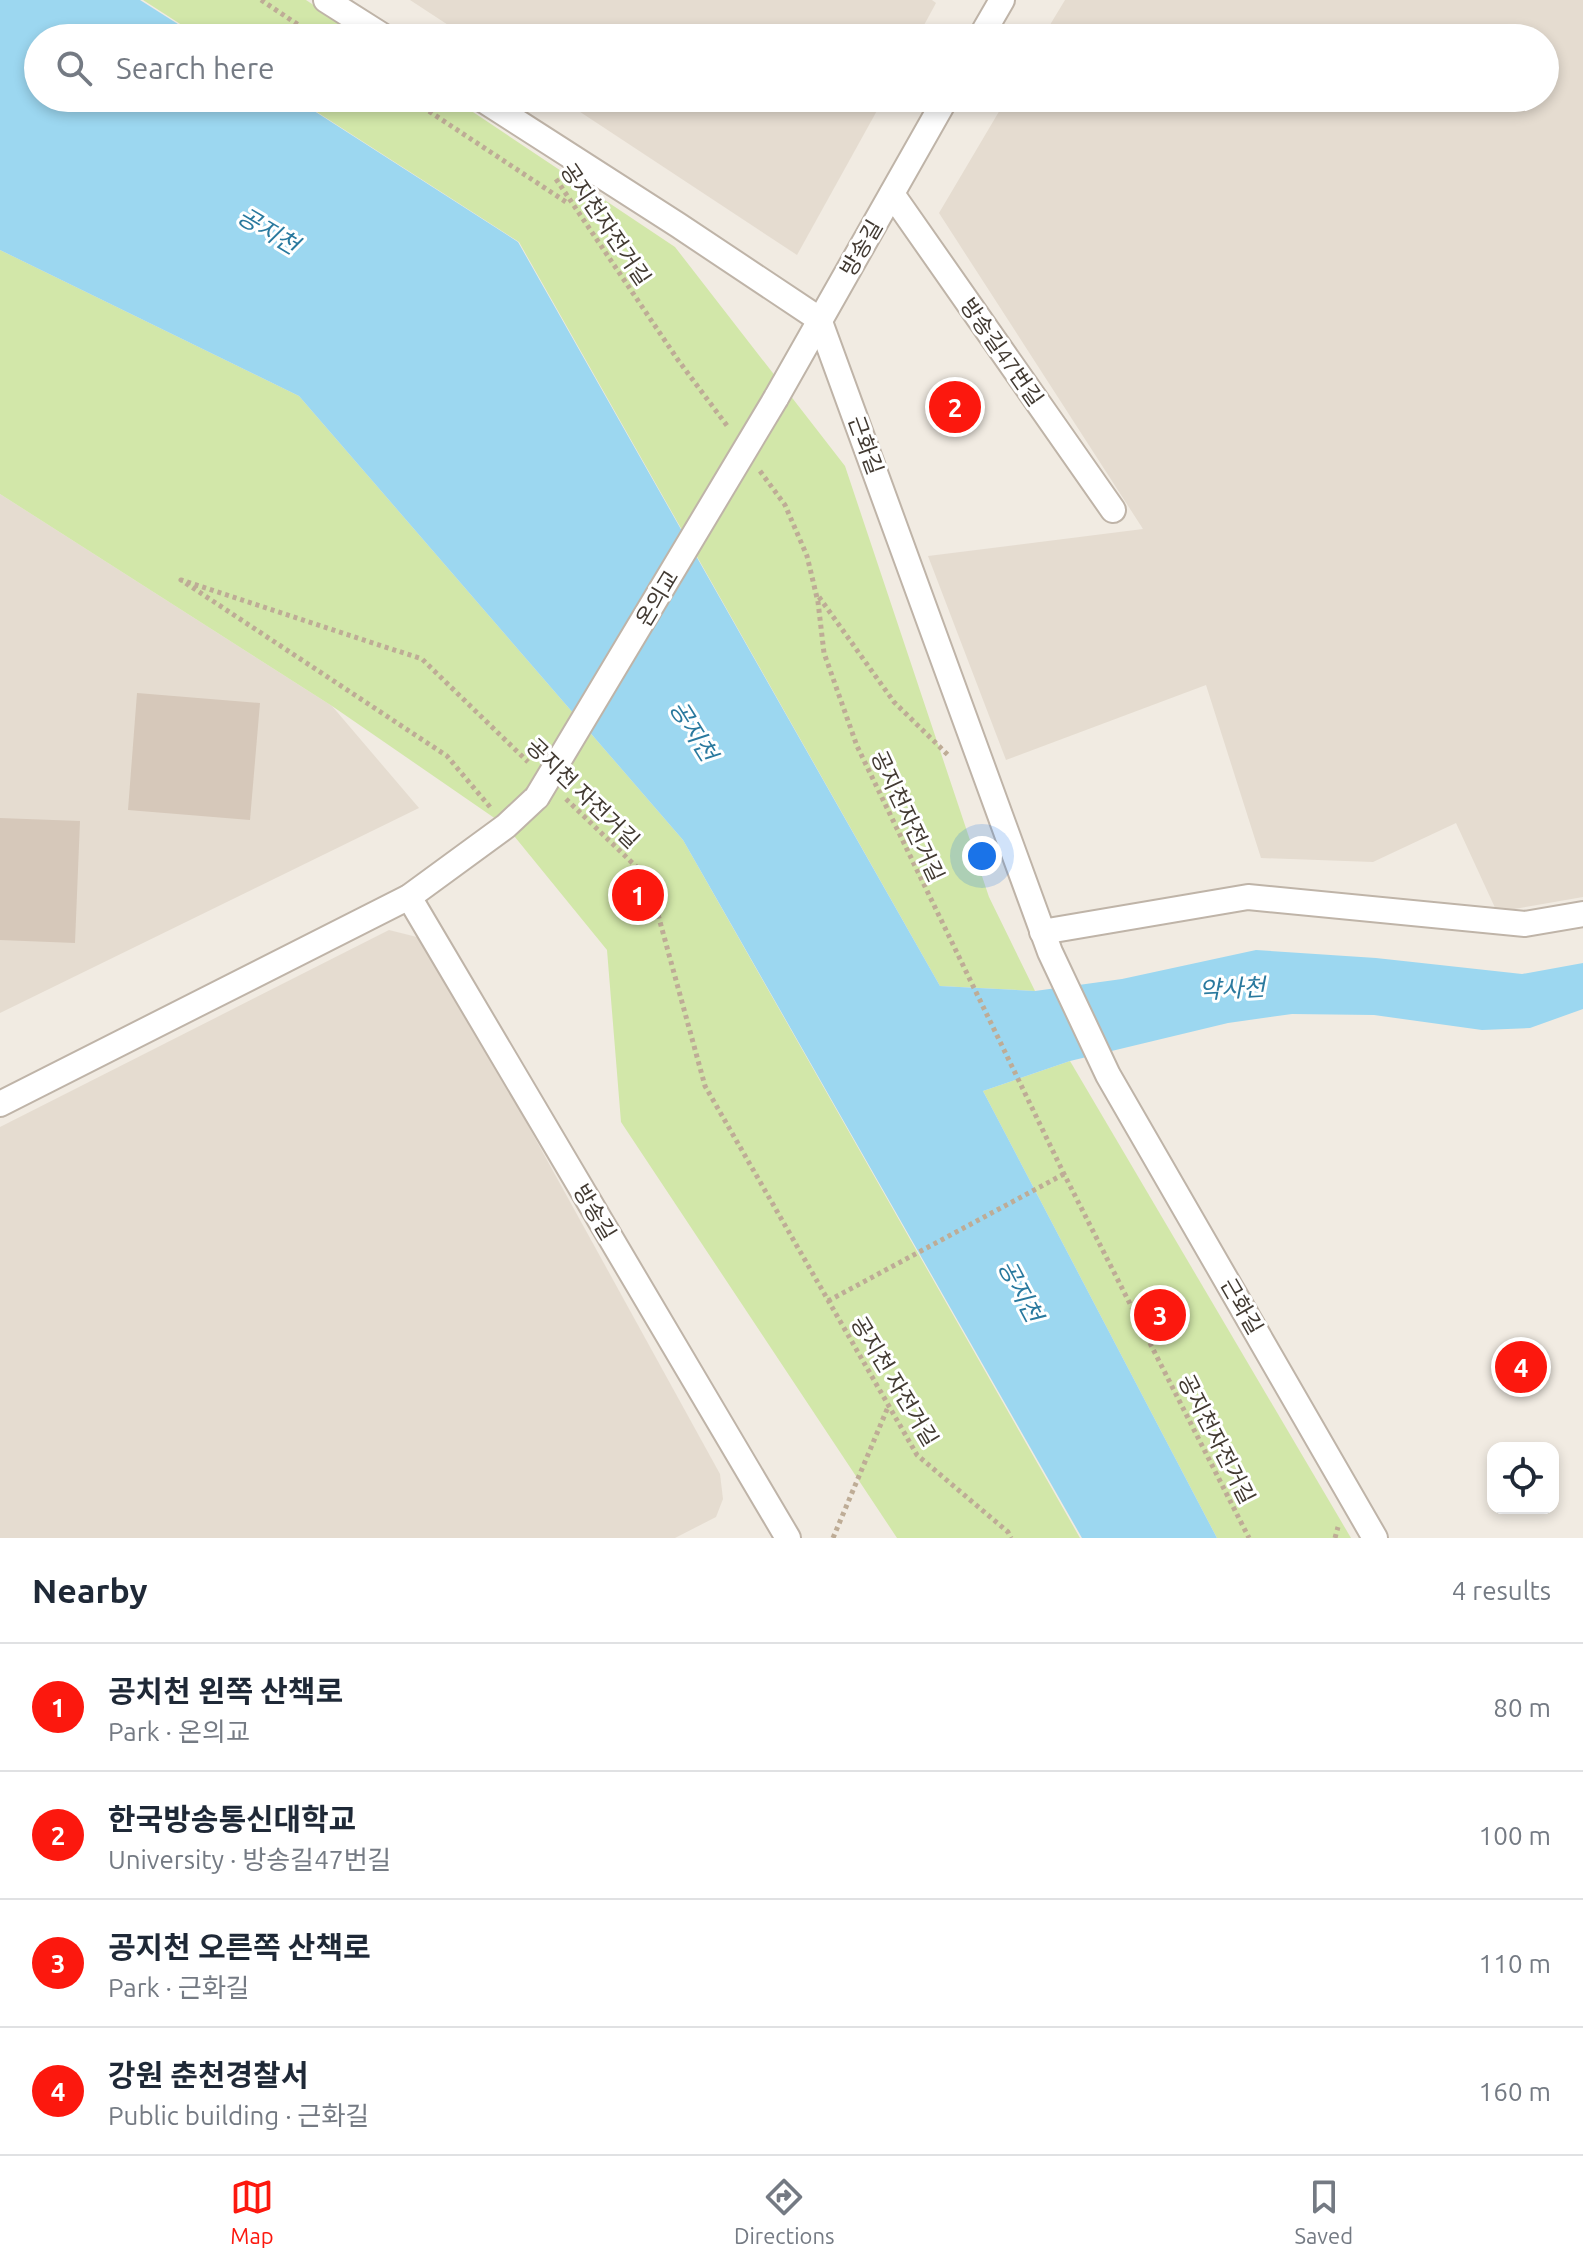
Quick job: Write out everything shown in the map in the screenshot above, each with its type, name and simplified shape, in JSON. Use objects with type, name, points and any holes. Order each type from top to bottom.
[{"type":"street","points":[[326,0],[364,24]]},
{"type":"street","points":[[988,24],[1002,0]]},
{"type":"street","points":[[502,112],[819,319]]},
{"type":"street","name":"방송길","points":[[776,398],[938,112]]},
{"type":"street","name":"방송길47번길","points":[[892,194],[1113,510]]},
{"type":"street","name":"근화길","points":[[819,319],[1046,942],[1108,1075],[1375,1538]]},
{"type":"street","name":"온의교","points":[[548,794],[776,398]]},
{"type":"street","points":[[0,1104],[409,897],[548,794]]},
{"type":"street","name":"방송길","points":[[409,897],[777,1535]]},
{"type":"street","points":[[1046,942],[1248,897],[1525,924],[1583,914]]},
{"type":"path","points":[[261,0],[297,24]]},
{"type":"path","points":[[430,112],[573,207]]},
{"type":"path","name":"공지천자전거길","points":[[549,167],[678,360],[732,432]]},
{"type":"path","name":"공지천자전거길","points":[[759,469],[785,505],[807,556],[816,593],[824,653],[857,746],[1064,1174],[1249,1538]]},
{"type":"path","name":"공지천 자전거길","points":[[506,826],[447,756],[181,580],[422,659],[535,769]]},
{"type":"path","points":[[816,593],[894,702],[950,757],[984,770]]},
{"type":"path","name":"공지천 자전거길","points":[[548,794],[648,878],[705,1086],[917,1455],[998,1523],[1011,1538]]},
{"type":"path","points":[[828,1301],[1064,1174]]},
{"type":"path","points":[[833,1538],[889,1406]]},
{"type":"shaded area","points":[[410,0],[932,0],[936,3],[925,24],[447,24]]},
{"type":"shaded area","points":[[1065,0],[1583,0],[1583,897],[1497,912],[1456,823],[1373,862],[1261,858],[1206,685],[1006,760],[928,556],[1143,529],[939,213],[999,112],[1559,112],[1559,24],[1050,24]]},
{"type":"shaded area","points":[[580,112],[876,112],[797,255]]},
{"type":"shaded area","points":[[0,494],[332,706],[419,808],[0,1013]]},
{"type":"shaded area","points":[[389,930],[421,938],[433,953],[720,1474],[723,1499],[716,1517],[675,1538],[0,1538],[0,1127]]},
{"type":"green space","points":[[143,0],[306,0],[342,24],[180,24]]},
{"type":"green space","points":[[317,112],[473,112],[675,247],[845,466],[989,897],[1035,991],[940,986],[519,242]]},
{"type":"green space","points":[[0,250],[299,396],[683,840],[1080,1538],[897,1538],[621,1122],[607,950],[506,826],[332,706],[0,494]]},
{"type":"green space","points":[[1070,1061],[1351,1538],[1217,1538],[983,1091]]},
{"type":"water","points":[[0,0],[140,0],[178,24],[24,24],[24,112],[316,112],[518,242],[940,986],[1035,991],[1122,979],[1256,950],[1376,958],[1522,974],[1583,963],[1583,1009],[1530,1028],[1482,1030],[1374,1015],[1292,1014],[1228,1023],[1070,1061],[983,1091],[1217,1538],[1082,1538],[683,840],[299,396],[0,250]]},
{"type":"building","points":[[137,693],[260,703],[250,820],[128,810]]},
{"type":"building","points":[[0,818],[80,821],[75,943],[0,940]]},
{"type":"place","name":"한국방송통신대학교","points":[[955,407]]},
{"type":"place","name":"공치천 왼쪽 산책로","points":[[638,895]]},
{"type":"place","name":"공지천 오른쪽 산책로","points":[[1160,1315]]},
{"type":"place","name":"강원 춘천경찰서","points":[[1521,1367]]},
{"type":"water label","name":"공지천","points":[[268,231]]},
{"type":"water label","name":"공지천","points":[[693,731]]},
{"type":"water label","name":"약사천","points":[[1232,989]]},
{"type":"water label","name":"공지천","points":[[1020,1291]]}]
